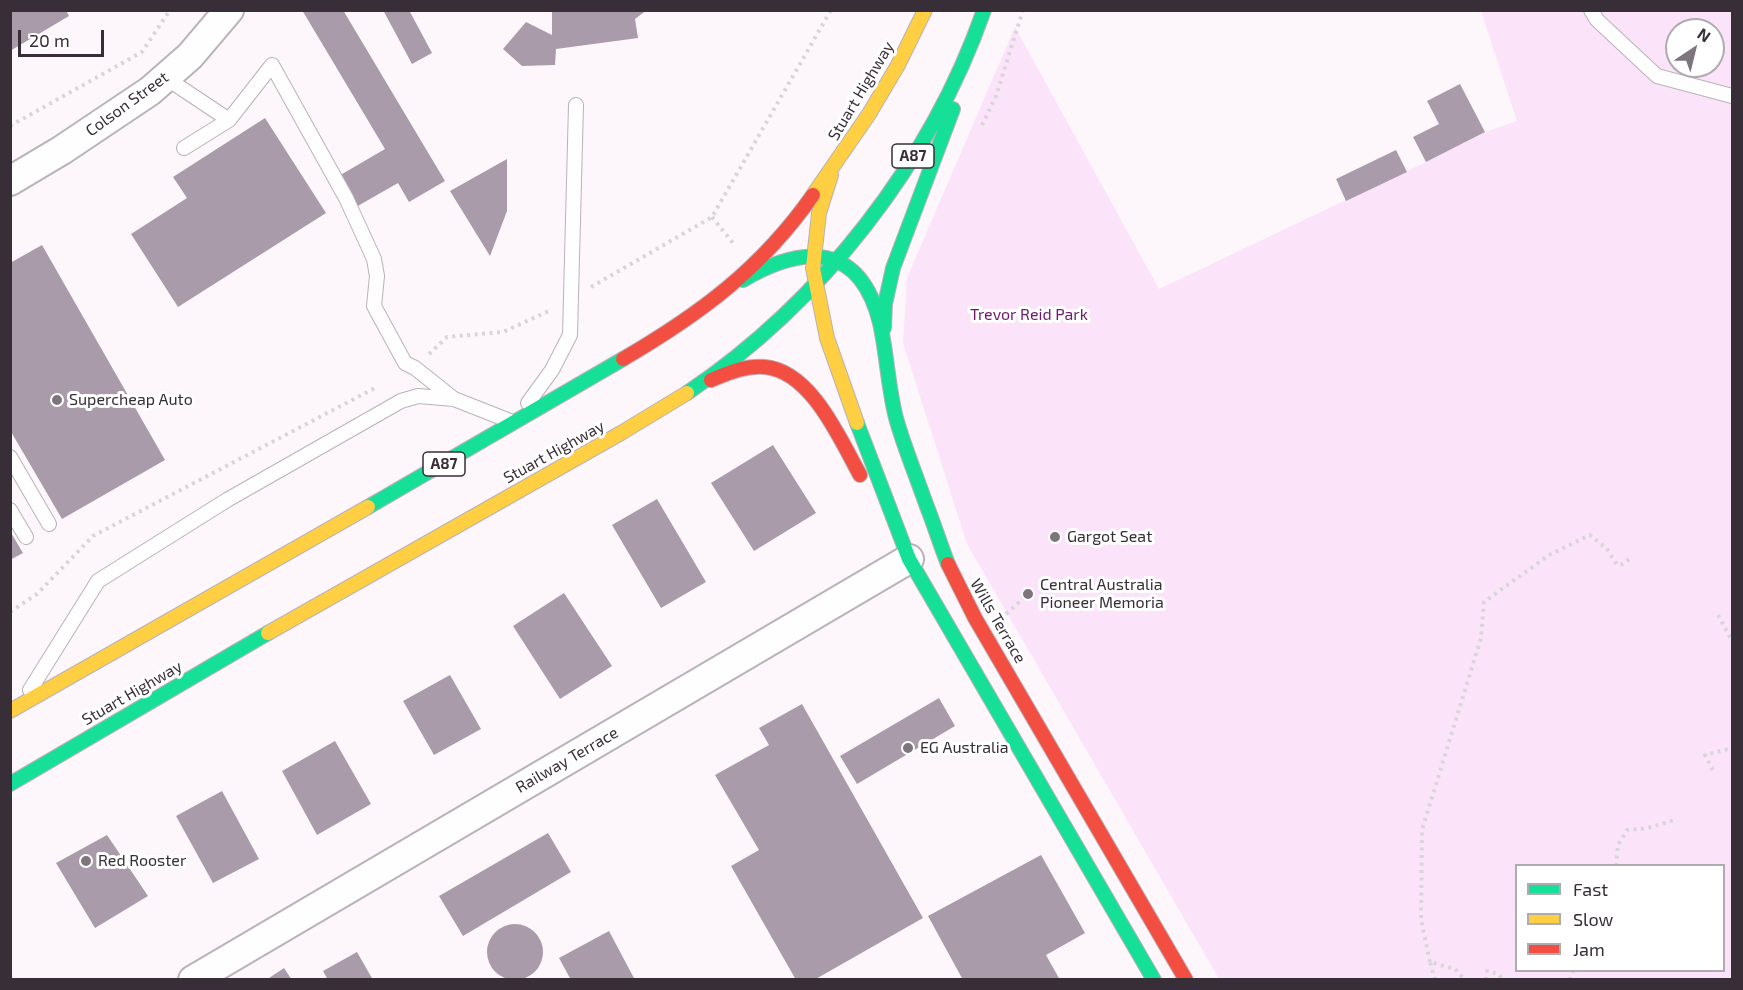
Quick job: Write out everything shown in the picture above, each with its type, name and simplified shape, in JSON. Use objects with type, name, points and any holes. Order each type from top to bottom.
[{"type":"main road","name":"Stuart Highway","points":[[16,708],[657,339],[729,290],[753,267],[798,216],[835,165],[898,65],[926,10]]},
{"type":"main road","name":"Stuart Highway","points":[[10,784],[296,616],[628,429],[690,392],[747,349],[817,283],[885,197],[933,125],[974,42],[984,10]]},
{"type":"main road","points":[[885,343],[885,300],[892,271],[917,198],[959,94],[974,42]]},
{"type":"main road","name":"Wills Terrace","points":[[835,165],[819,213],[813,256],[827,338],[871,463],[924,550],[1154,980]]},
{"type":"main road","points":[[729,290],[766,266],[784,259],[813,256],[837,260]]},
{"type":"main road","name":"Wills Terrace","points":[[837,260],[851,271],[871,298],[885,343],[886,371],[924,550],[954,578],[1186,980]]},
{"type":"main road","points":[[690,392],[730,370],[753,365],[772,367],[785,372],[803,385],[818,403],[924,550]]},
{"type":"street","name":"Colson Street","points":[[10,181],[62,150],[166,78],[190,56],[229,10]]},
{"type":"street","name":"Railway Terrace","points":[[193,980],[924,550]]},
{"type":"lane","points":[[1591,10],[1597,20],[1658,76],[1732,96]]},
{"type":"lane","points":[[184,148],[229,120],[272,65],[346,198],[374,259],[377,276],[374,306],[410,365],[454,399]]},
{"type":"lane","points":[[166,78],[229,120]]},
{"type":"lane","points":[[16,708],[98,581],[227,500],[401,401],[418,396],[454,399],[514,422],[552,370],[570,335],[569,302],[576,105]]},
{"type":"lane","points":[[10,457],[49,524]]},
{"type":"lane","points":[[10,510],[26,537]]},
{"type":"path","points":[[10,126],[142,52],[170,10]]},
{"type":"path","points":[[10,612],[37,594],[93,536],[410,365],[447,337],[503,332],[569,302],[590,287],[712,217],[831,10]]},
{"type":"path","points":[[1435,980],[1421,919],[1422,830],[1481,639],[1484,602],[1549,555],[1590,535],[1607,549],[1617,565],[1623,564],[1630,558]]},
{"type":"path","points":[[1000,617],[1028,594]]},
{"type":"path","points":[[1718,615],[1732,641]]},
{"type":"path","points":[[1713,770],[1705,755],[1732,748]]},
{"type":"path","points":[[1616,864],[1618,845],[1627,830],[1648,828],[1674,820]]},
{"type":"path","points":[[1430,962],[1455,969],[1465,980]]},
{"type":"path","points":[[1486,980],[1488,970],[1498,974],[1503,980]]},
{"type":"green space","name":"Trevor Reid Park","points":[[1481,11],[1732,11],[1732,979],[1219,979],[967,544],[903,343],[907,278],[1015,27],[1159,289],[1485,132],[1517,121]]},
{"type":"building","points":[[10,10],[66,10],[69,16],[10,51]]},
{"type":"building","points":[[302,10],[343,10],[445,181],[409,202],[398,183],[356,207],[337,177],[385,149]]},
{"type":"building","points":[[383,10],[409,10],[432,53],[412,64]]},
{"type":"building","points":[[552,10],[647,10],[635,19],[638,38],[556,49],[555,65],[522,66],[503,49],[526,22],[552,35]]},
{"type":"building","points":[[1460,84],[1485,132],[1426,162],[1413,137],[1439,124],[1427,101]]},
{"type":"building","points":[[265,118],[326,213],[178,307],[131,234],[187,198],[173,177]]},
{"type":"building","points":[[1396,150],[1407,172],[1346,201],[1336,179]]},
{"type":"building","points":[[507,159],[507,211],[490,256],[450,191]]},
{"type":"building","points":[[42,245],[165,460],[62,519],[10,430],[10,263]]},
{"type":"building","points":[[773,445],[816,513],[754,551],[711,483]]},
{"type":"building","points":[[657,499],[706,582],[661,608],[612,525]]},
{"type":"building","points":[[10,531],[23,553],[10,560]]},
{"type":"building","points":[[564,593],[612,666],[560,699],[513,626]]},
{"type":"building","points":[[450,675],[481,729],[434,755],[403,701]]},
{"type":"building","points":[[939,698],[955,726],[857,784],[840,756]]},
{"type":"building","points":[[802,704],[923,918],[814,980],[796,980],[731,866],[759,850],[715,775],[769,745],[759,728]]},
{"type":"building","points":[[335,741],[371,804],[317,835],[282,771]]},
{"type":"building","points":[[222,791],[259,859],[213,883],[176,816]]},
{"type":"building","points":[[548,833],[571,872],[463,936],[439,896]]},
{"type":"building","points":[[107,835],[148,896],[95,928],[56,863]]},
{"type":"building","points":[[1041,855],[1085,933],[1046,955],[1060,980],[963,980],[928,916]]},
{"type":"building","points":[[515,924],[526,926],[535,932],[541,941],[543,952],[541,963],[535,972],[526,978],[515,980],[504,978],[495,972],[489,963],[487,952],[489,941],[495,932],[504,926]]},
{"type":"building","points":[[609,931],[635,980],[571,980],[559,958]]},
{"type":"building","points":[[357,952],[373,980],[328,980],[323,971]]},
{"type":"building","points":[[284,968],[292,980],[266,980]]},
{"type":"traffic: fast","points":[[687,393],[736,357],[782,317],[826,272],[866,225],[902,174],[934,121],[962,66],[984,10]]},
{"type":"traffic: fast","points":[[884,328],[885,304],[893,268],[953,109]]},
{"type":"traffic: fast","points":[[743,280],[787,260],[808,257],[827,258],[844,265],[859,277],[871,297],[880,323],[896,418],[948,564]]},
{"type":"traffic: fast","points":[[368,507],[623,359]]},
{"type":"traffic: fast","points":[[857,423],[909,559],[1154,980]]},
{"type":"traffic: fast","points":[[10,784],[268,633]]},
{"type":"traffic: slow","points":[[813,195],[869,114],[898,65],[925,10]]},
{"type":"traffic: slow","points":[[831,175],[819,213],[813,268],[827,338],[857,423]]},
{"type":"traffic: slow","points":[[268,633],[621,433],[687,393]]},
{"type":"traffic: slow","points":[[10,711],[368,507]]},
{"type":"traffic: jam","points":[[623,359],[678,325],[727,288],[772,246],[813,195]]},
{"type":"traffic: jam","points":[[711,380],[751,367],[765,367],[781,371],[796,380],[822,409],[860,475]]},
{"type":"traffic: jam","points":[[948,564],[975,618],[1186,980]]},
{"type":"place","name":"Supercheap Auto","points":[[57,400]]},
{"type":"place","name":"Gargot Seat","points":[[1055,537]]},
{"type":"place","name":"Central Australia Pioneer Memoria","points":[[1028,594]]},
{"type":"place","name":"EG Australia","points":[[908,748]]},
{"type":"place","name":"Red Rooster","points":[[86,861]]}]
